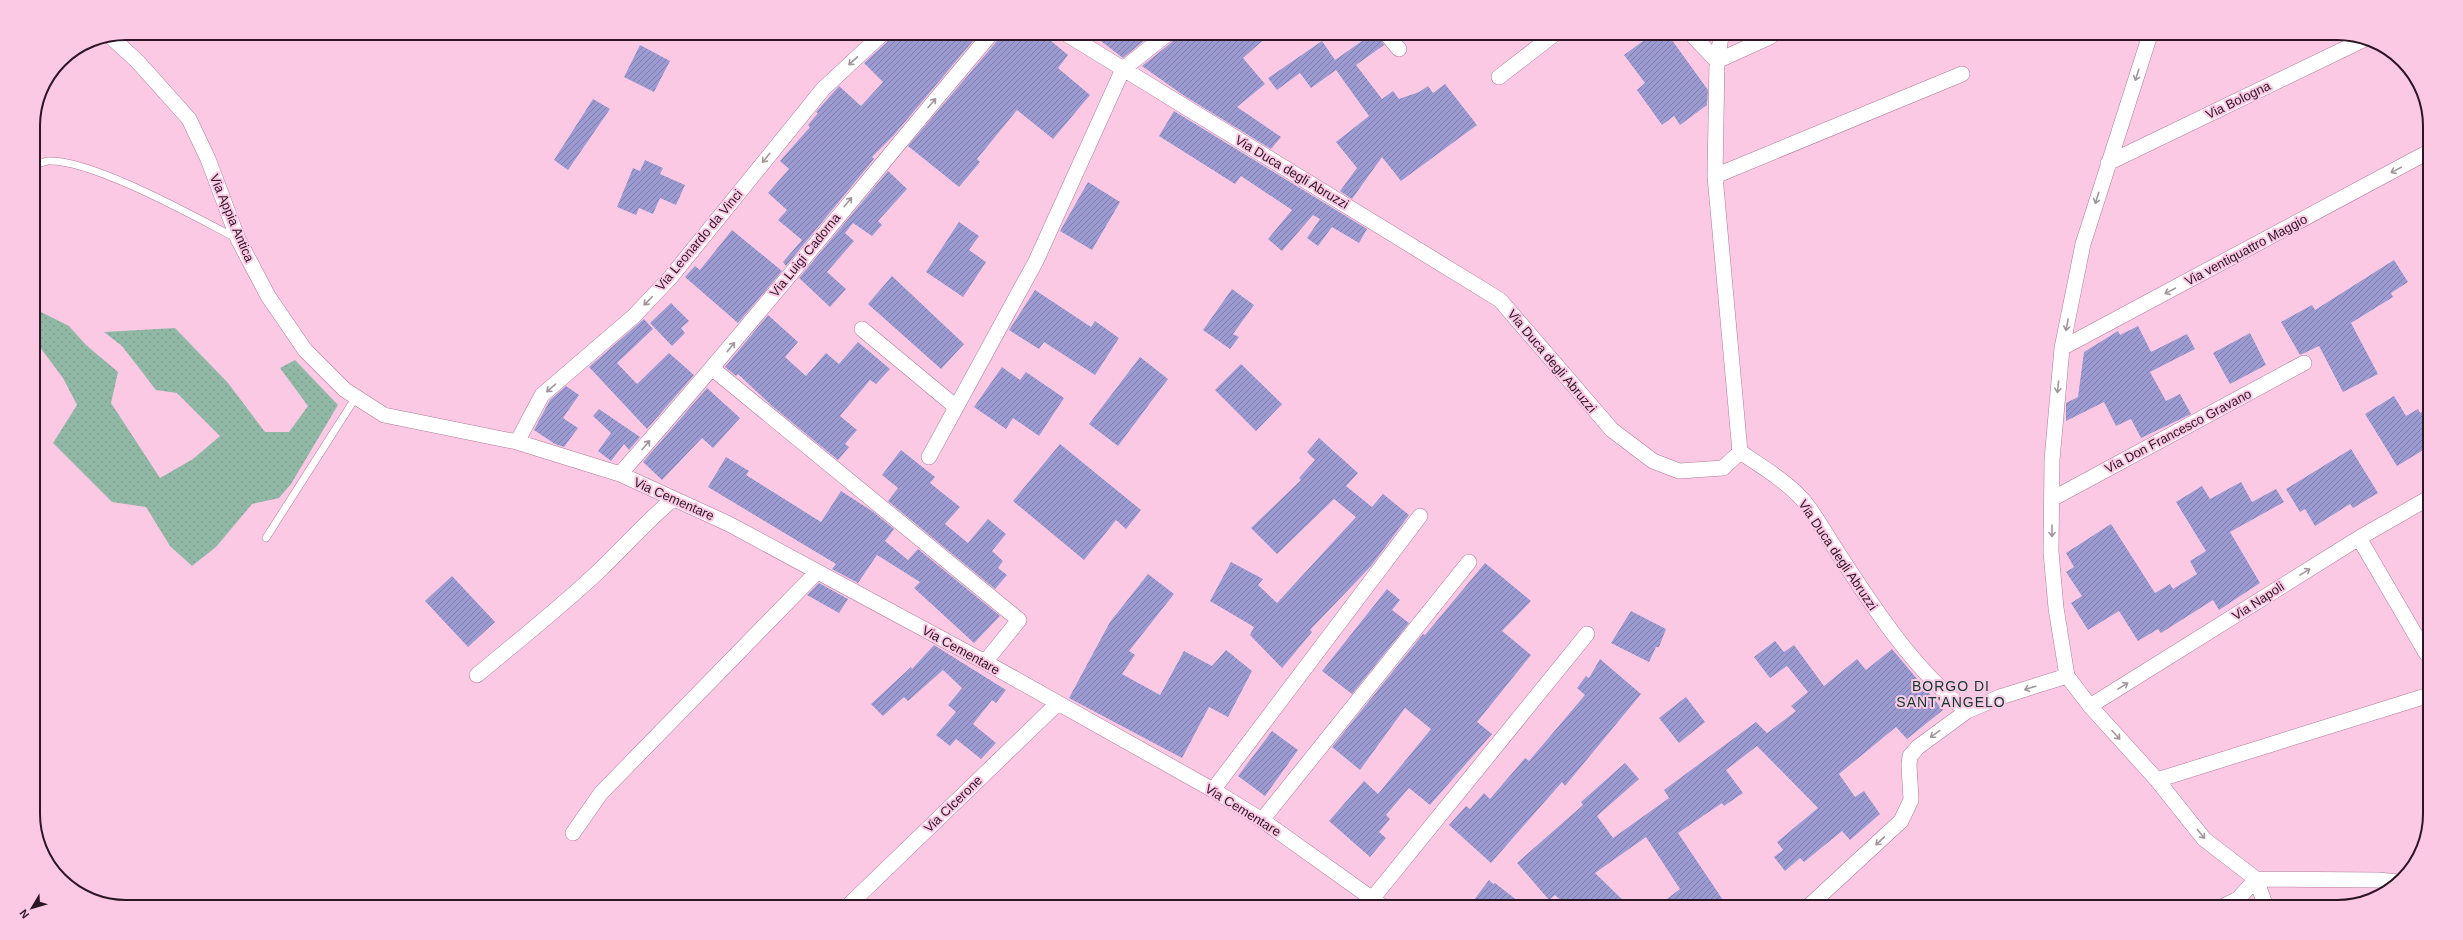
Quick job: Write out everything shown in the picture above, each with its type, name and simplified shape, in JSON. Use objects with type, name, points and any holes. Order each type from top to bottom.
[{"type":"street","name":"Via Leonardo da Vinci","points":[[517,442],[542,395],[634,316],[670,278],[823,89],[876,40]]},
{"type":"street","name":"Via Luigi Cadorna","points":[[620,474],[713,369],[840,212],[986,40]]},
{"type":"street","name":"Via Duca degli Abruzzi","points":[[1076,40],[1500,300],[1612,430],[1653,461],[1679,471],[1723,468],[1740,452],[1771,473],[1803,500],[1878,614],[1919,663],[1955,702],[1967,711]]},
{"type":"street","points":[[929,457],[1036,262],[1123,69],[1160,40]]},
{"type":"street","points":[[1391,40],[1398,49]]},
{"type":"street","points":[[1499,77],[1547,40]]},
{"type":"street","points":[[1698,40],[1717,61]]},
{"type":"street","points":[[1720,40],[1717,61],[1715,176],[1740,452]]},
{"type":"street","points":[[1717,61],[1763,40]]},
{"type":"street","points":[[2148,40],[2082,244],[2062,348],[2054,427],[2052,499],[2052,552],[2056,608],[2067,676],[2090,706],[2157,780],[2204,839],[2256,879],[2264,900]]},
{"type":"street","name":"Via Appia Antica","points":[[115,41],[138,62],[189,119],[208,159],[238,239],[268,296],[305,350],[344,390],[384,415],[517,442]]},
{"type":"street","name":"Via Bologna","points":[[2108,163],[2357,43]]},
{"type":"street","points":[[1715,176],[1962,74]]},
{"type":"street","name":"Via ventiquattro Maggio","points":[[2062,348],[2423,155]]},
{"type":"street","points":[[862,329],[956,407]]},
{"type":"street","name":"Via Don Francesco Gravano","points":[[2052,499],[2304,363]]},
{"type":"street","points":[[713,369],[1019,620],[985,662]]},
{"type":"street","name":"Via Cementare","points":[[517,442],[620,474],[729,524],[985,662],[1057,704],[1213,790],[1262,820],[1373,900]]},
{"type":"street","points":[[477,675],[558,608],[601,569],[644,524],[673,499]]},
{"type":"street","name":"Via Napoli","points":[[2090,706],[2359,538],[2423,501]]},
{"type":"street","points":[[1213,790],[1420,516]]},
{"type":"street","points":[[2359,538],[2423,647]]},
{"type":"street","points":[[1262,820],[1469,562]]},
{"type":"street","points":[[573,833],[602,793],[817,572]]},
{"type":"street","points":[[1378,900],[1587,634]]},
{"type":"street","points":[[1815,900],[1901,821],[1912,800],[1909,765],[1910,756],[1918,747],[1967,711],[2000,697],[2067,676]]},
{"type":"street","points":[[2157,780],[2423,697]]},
{"type":"street","name":"Via CIcerone","points":[[854,900],[1057,704]]},
{"type":"street","points":[[2256,879],[2382,885]]},
{"type":"street","points":[[2236,900],[2256,879]]},
{"type":"lane","points":[[40,163],[48,161],[80,166],[131,186],[238,239]]},
{"type":"lane","points":[[266,538],[356,397]]},
{"type":"green space","points":[[40,312],[69,326],[86,345],[118,372],[111,403],[160,478],[193,459],[220,436],[177,393],[156,390],[122,346],[104,332],[175,328],[228,383],[265,432],[289,432],[308,406],[280,368],[295,360],[338,405],[291,484],[279,498],[252,504],[216,547],[192,566],[170,546],[146,507],[112,502],[53,443],[77,405],[63,378],[40,347]]},
{"type":"building","points":[[888,40],[974,40],[894,135],[872,157],[874,159],[786,266],[783,262],[802,240],[778,220],[787,210],[768,193],[789,169],[780,161],[810,127],[808,125],[818,113],[816,112],[839,86],[861,106],[883,82],[864,63]]},
{"type":"building","points":[[1050,40],[1068,55],[1058,68],[1090,95],[1053,139],[1017,110],[977,159],[980,162],[959,187],[908,146],[997,41]]},
{"type":"building","points":[[1100,40],[1145,40],[1123,58]]},
{"type":"building","points":[[1173,40],[1263,40],[1243,58],[1265,84],[1237,107],[1281,137],[1271,149],[1183,95],[1142,66]]},
{"type":"building","points":[[1363,40],[1381,40],[1384,45],[1356,65],[1382,99],[1393,91],[1399,99],[1419,92],[1428,86],[1433,93],[1445,84],[1477,125],[1401,181],[1382,157],[1352,199],[1340,191],[1357,168],[1336,142],[1369,116],[1336,70],[1311,88],[1300,73],[1277,90],[1268,78],[1322,41],[1335,60]]},
{"type":"building","points":[[1645,40],[1672,40],[1708,90],[1707,105],[1680,125],[1674,116],[1662,125],[1637,90],[1645,83],[1624,55]]},
{"type":"building","points":[[640,45],[670,61],[654,92],[624,77]]},
{"type":"building","points":[[593,99],[610,109],[568,170],[554,160]]},
{"type":"building","points":[[1174,111],[1367,229],[1359,243],[1332,227],[1318,246],[1307,238],[1320,219],[1313,215],[1282,251],[1268,239],[1292,210],[1241,176],[1235,184],[1159,136]]},
{"type":"building","points":[[645,160],[663,168],[660,174],[685,185],[676,205],[660,198],[653,214],[639,208],[636,215],[617,207],[633,168],[640,171]]},
{"type":"building","points":[[888,171],[907,189],[878,221],[882,225],[872,236],[853,223],[845,233],[854,241],[827,272],[846,289],[830,307],[799,278]]},
{"type":"building","points":[[1088,182],[1120,202],[1092,250],[1060,231]]},
{"type":"building","points":[[959,222],[979,236],[969,250],[986,262],[963,297],[926,272]]},
{"type":"building","points":[[732,230],[782,271],[738,323],[685,277],[695,266],[700,270]]},
{"type":"building","points":[[2394,260],[2408,282],[2391,293],[2393,297],[2351,323],[2378,374],[2343,392],[2319,346],[2300,355],[2281,322],[2312,305],[2315,310]]},
{"type":"building","points":[[892,276],[964,344],[941,369],[868,304]]},
{"type":"building","points":[[1232,289],[1254,305],[1233,334],[1239,337],[1230,349],[1203,330]]},
{"type":"building","points":[[1035,290],[1091,327],[1095,321],[1119,338],[1095,375],[1044,342],[1039,349],[1009,330]]},
{"type":"building","points":[[671,303],[689,321],[681,328],[685,333],[672,346],[650,323]]},
{"type":"building","points":[[768,315],[798,342],[785,357],[806,376],[826,353],[839,364],[858,342],[890,369],[876,384],[870,380],[840,416],[857,430],[845,444],[849,447],[838,460],[771,405],[738,374],[736,376],[725,367]]},
{"type":"building","points":[[644,319],[653,329],[617,363],[637,384],[669,353],[694,375],[647,429],[589,367]]},
{"type":"building","points":[[2138,326],[2151,352],[2187,334],[2195,349],[2150,372],[2166,401],[2180,394],[2191,414],[2141,438],[2131,419],[2116,426],[2104,402],[2066,421],[2066,403],[2078,397],[2084,352],[2118,331],[2120,335]]},
{"type":"building","points":[[2250,333],[2266,365],[2230,384],[2213,353]]},
{"type":"building","points":[[1140,357],[1168,379],[1118,446],[1089,424]]},
{"type":"building","points":[[1241,364],[1282,404],[1256,431],[1215,390]]},
{"type":"building","points":[[1002,367],[1020,380],[1026,372],[1064,398],[1039,436],[1013,418],[1006,429],[974,407]]},
{"type":"building","points":[[566,386],[579,395],[563,418],[578,428],[564,447],[555,444],[534,430],[550,400]]},
{"type":"building","points":[[707,388],[740,418],[713,448],[702,438],[662,480],[643,462]]},
{"type":"building","points":[[2394,396],[2406,416],[2418,409],[2420,413],[2423,411],[2423,450],[2397,466],[2365,414]]},
{"type":"building","points":[[599,409],[640,437],[629,450],[624,444],[611,461],[598,451],[611,433],[593,416]]},
{"type":"building","points":[[1319,438],[1358,473],[1346,486],[1372,507],[1383,494],[1409,515],[1371,566],[1310,630],[1312,632],[1282,668],[1250,635],[1254,627],[1210,601],[1231,562],[1263,579],[1258,585],[1277,603],[1356,517],[1334,499],[1277,554],[1251,528],[1301,480],[1299,478],[1315,460],[1307,452]]},
{"type":"building","points":[[1060,444],[1141,510],[1126,529],[1116,520],[1084,560],[1013,501]]},
{"type":"building","points":[[2351,449],[2378,493],[2353,508],[2350,504],[2315,526],[2305,509],[2300,512],[2286,489]]},
{"type":"building","points":[[901,450],[935,477],[930,483],[960,507],[945,524],[968,543],[988,519],[1006,534],[992,551],[1003,561],[998,568],[1007,575],[995,589],[888,501],[898,488],[882,475]]},
{"type":"building","points":[[726,457],[749,471],[746,475],[821,522],[841,491],[872,511],[894,529],[885,541],[908,560],[918,549],[1000,616],[974,643],[914,588],[920,582],[877,555],[858,583],[832,569],[836,564],[708,487]]},
{"type":"building","points":[[2241,482],[2252,502],[2276,489],[2284,502],[2230,532],[2260,583],[2219,610],[2213,600],[2161,633],[2158,629],[2138,641],[2119,611],[2088,630],[2071,603],[2082,596],[2066,572],[2074,567],[2066,553],[2111,524],[2155,593],[2170,584],[2173,589],[2197,574],[2190,561],[2206,551],[2176,502],[2202,486],[2210,499]]},
{"type":"building","points":[[1485,563],[1531,601],[1502,631],[1531,655],[1477,722],[1492,734],[1430,805],[1409,788],[1386,815],[1390,819],[1379,832],[1386,838],[1370,857],[1329,821],[1364,781],[1378,794],[1431,729],[1405,708],[1360,770],[1332,747],[1423,634],[1425,635]]},
{"type":"building","points":[[1148,574],[1174,594],[1129,651],[1135,655],[1122,674],[1160,695],[1184,651],[1212,666],[1226,650],[1252,671],[1228,717],[1209,707],[1182,758],[1069,698],[1110,622]]},
{"type":"building","points":[[452,576],[495,622],[468,647],[425,601]]},
{"type":"building","points":[[819,583],[848,599],[839,613],[807,595]]},
{"type":"building","points":[[1387,589],[1400,600],[1392,610],[1409,623],[1352,694],[1322,671]]},
{"type":"building","points":[[1631,611],[1666,629],[1659,647],[1656,647],[1649,662],[1611,643]]},
{"type":"building","points":[[1775,641],[1784,652],[1794,645],[1824,686],[1857,659],[1866,670],[1892,649],[1943,710],[1907,739],[1896,727],[1839,774],[1855,797],[1864,791],[1880,814],[1850,840],[1842,831],[1804,862],[1800,858],[1785,871],[1774,857],[1783,850],[1777,842],[1818,808],[1757,746],[1726,770],[1743,793],[1724,806],[1722,803],[1678,833],[1723,900],[1666,900],[1680,889],[1646,837],[1595,873],[1623,900],[1560,900],[1555,895],[1549,900],[1517,863],[1583,805],[1581,802],[1625,763],[1639,779],[1597,816],[1613,838],[1669,798],[1664,790],[1756,722],[1767,733],[1796,711],[1791,706],[1808,692],[1787,666],[1770,678],[1754,657]]},
{"type":"building","points":[[934,645],[1006,690],[996,703],[992,700],[973,724],[996,743],[981,759],[956,739],[950,746],[936,735],[956,712],[948,705],[962,688],[943,670],[908,701],[904,697],[883,716],[871,704],[911,667],[912,669]]},
{"type":"building","points":[[1600,659],[1641,694],[1565,786],[1562,782],[1491,863],[1449,825],[1466,806],[1470,809],[1484,793],[1490,799],[1525,758],[1529,761],[1585,695],[1577,688],[1586,676],[1589,678]]},
{"type":"building","points":[[1686,697],[1705,722],[1679,743],[1659,718]]},
{"type":"building","points":[[1272,731],[1298,750],[1265,796],[1238,776]]},
{"type":"building","points":[[1489,880],[1517,900],[1474,900]]},
{"type":"district","name":"BORGO DI SANT'ANGELO","points":[[1951,694]]}]
